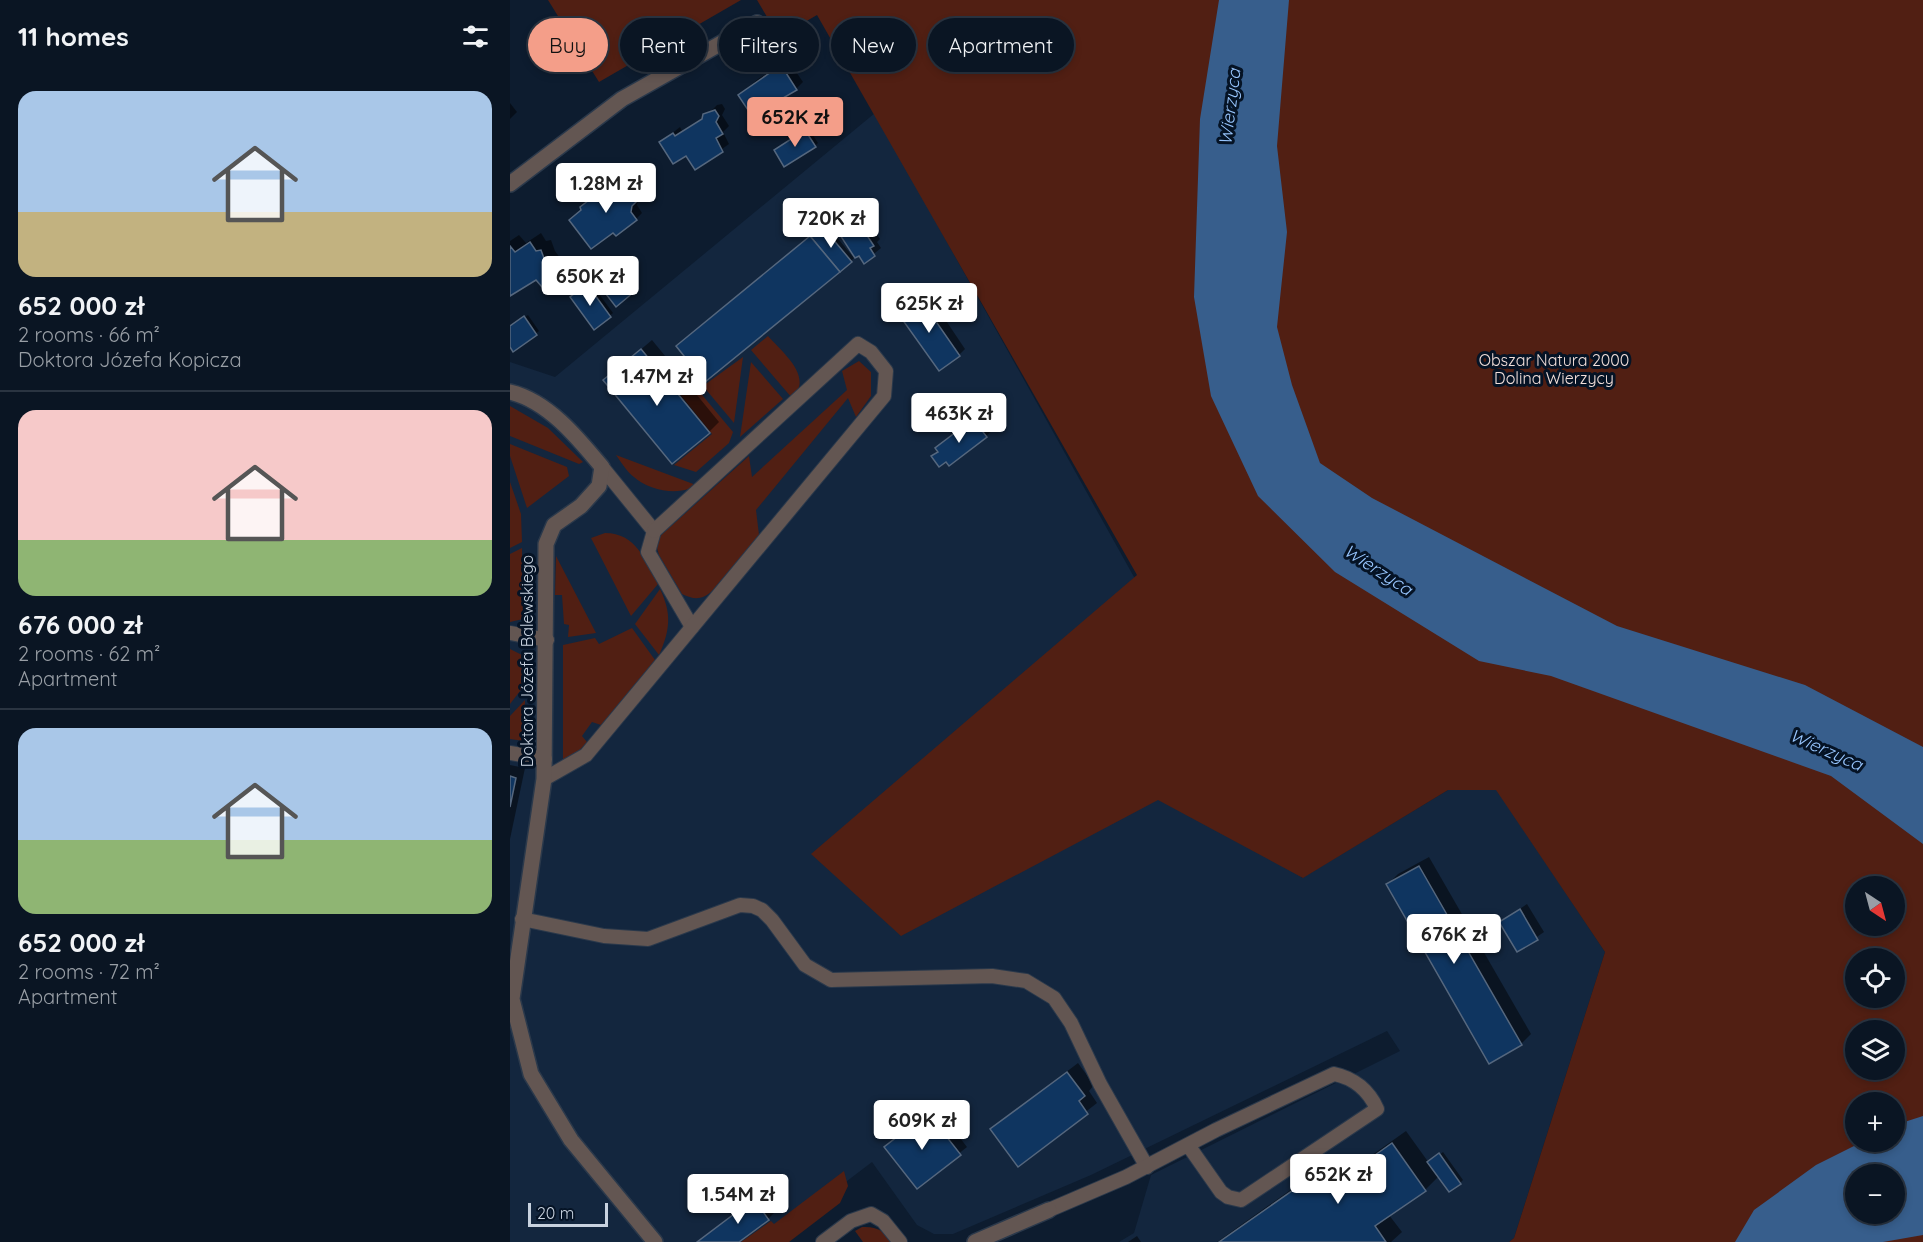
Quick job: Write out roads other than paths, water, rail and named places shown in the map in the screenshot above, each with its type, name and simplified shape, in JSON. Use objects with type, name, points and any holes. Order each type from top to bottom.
[{"type":"street","points":[[510,184],[622,99],[719,44]]},
{"type":"street","points":[[510,392],[524,395],[574,433],[602,467]]},
{"type":"street","name":"Doktora Józefa Balewskiego","points":[[602,467],[599,486],[581,506],[554,525],[546,544],[547,640],[544,779],[511,999],[531,1074],[571,1140],[655,1242]]},
{"type":"street","points":[[975,1242],[1049,1210]]},
{"type":"lane","points":[[544,779],[586,755],[884,396],[886,370],[871,352],[858,344],[654,531],[648,552],[692,627]]},
{"type":"lane","points":[[602,467],[654,531]]},
{"type":"lane","points":[[510,633],[547,640]]},
{"type":"lane","points":[[510,753],[545,759]]},
{"type":"lane","points":[[522,919],[604,936],[648,939],[740,905],[753,906],[772,920],[805,965],[831,980],[993,976],[1026,981],[1054,998],[1071,1023],[1100,1084],[1147,1167]]},
{"type":"lane","points":[[1049,1210],[1147,1167],[1188,1145],[1334,1074],[1349,1077],[1371,1096],[1377,1109],[1241,1200],[1228,1197],[1221,1192],[1188,1145]]},
{"type":"lane","points":[[823,1242],[851,1221],[871,1214],[883,1221],[900,1242]]},
{"type":"water","name":"Wierzyca","points":[[1219,0],[1289,0],[1277,146],[1287,232],[1277,327],[1292,385],[1320,463],[1372,498],[1617,626],[1805,685],[1923,747],[1923,844],[1831,776],[1551,676],[1479,661],[1335,572],[1258,496],[1211,396],[1194,297],[1200,119]]},
{"type":"water","points":[[1923,1116],[1923,1235],[1883,1242],[1735,1242],[1754,1210],[1816,1165],[1845,1150],[1905,1152],[1905,1122]]},
{"type":"park label","name":"Obszar Natura 2000 Dolina Wierzycy","points":[[1554,369]]}]
